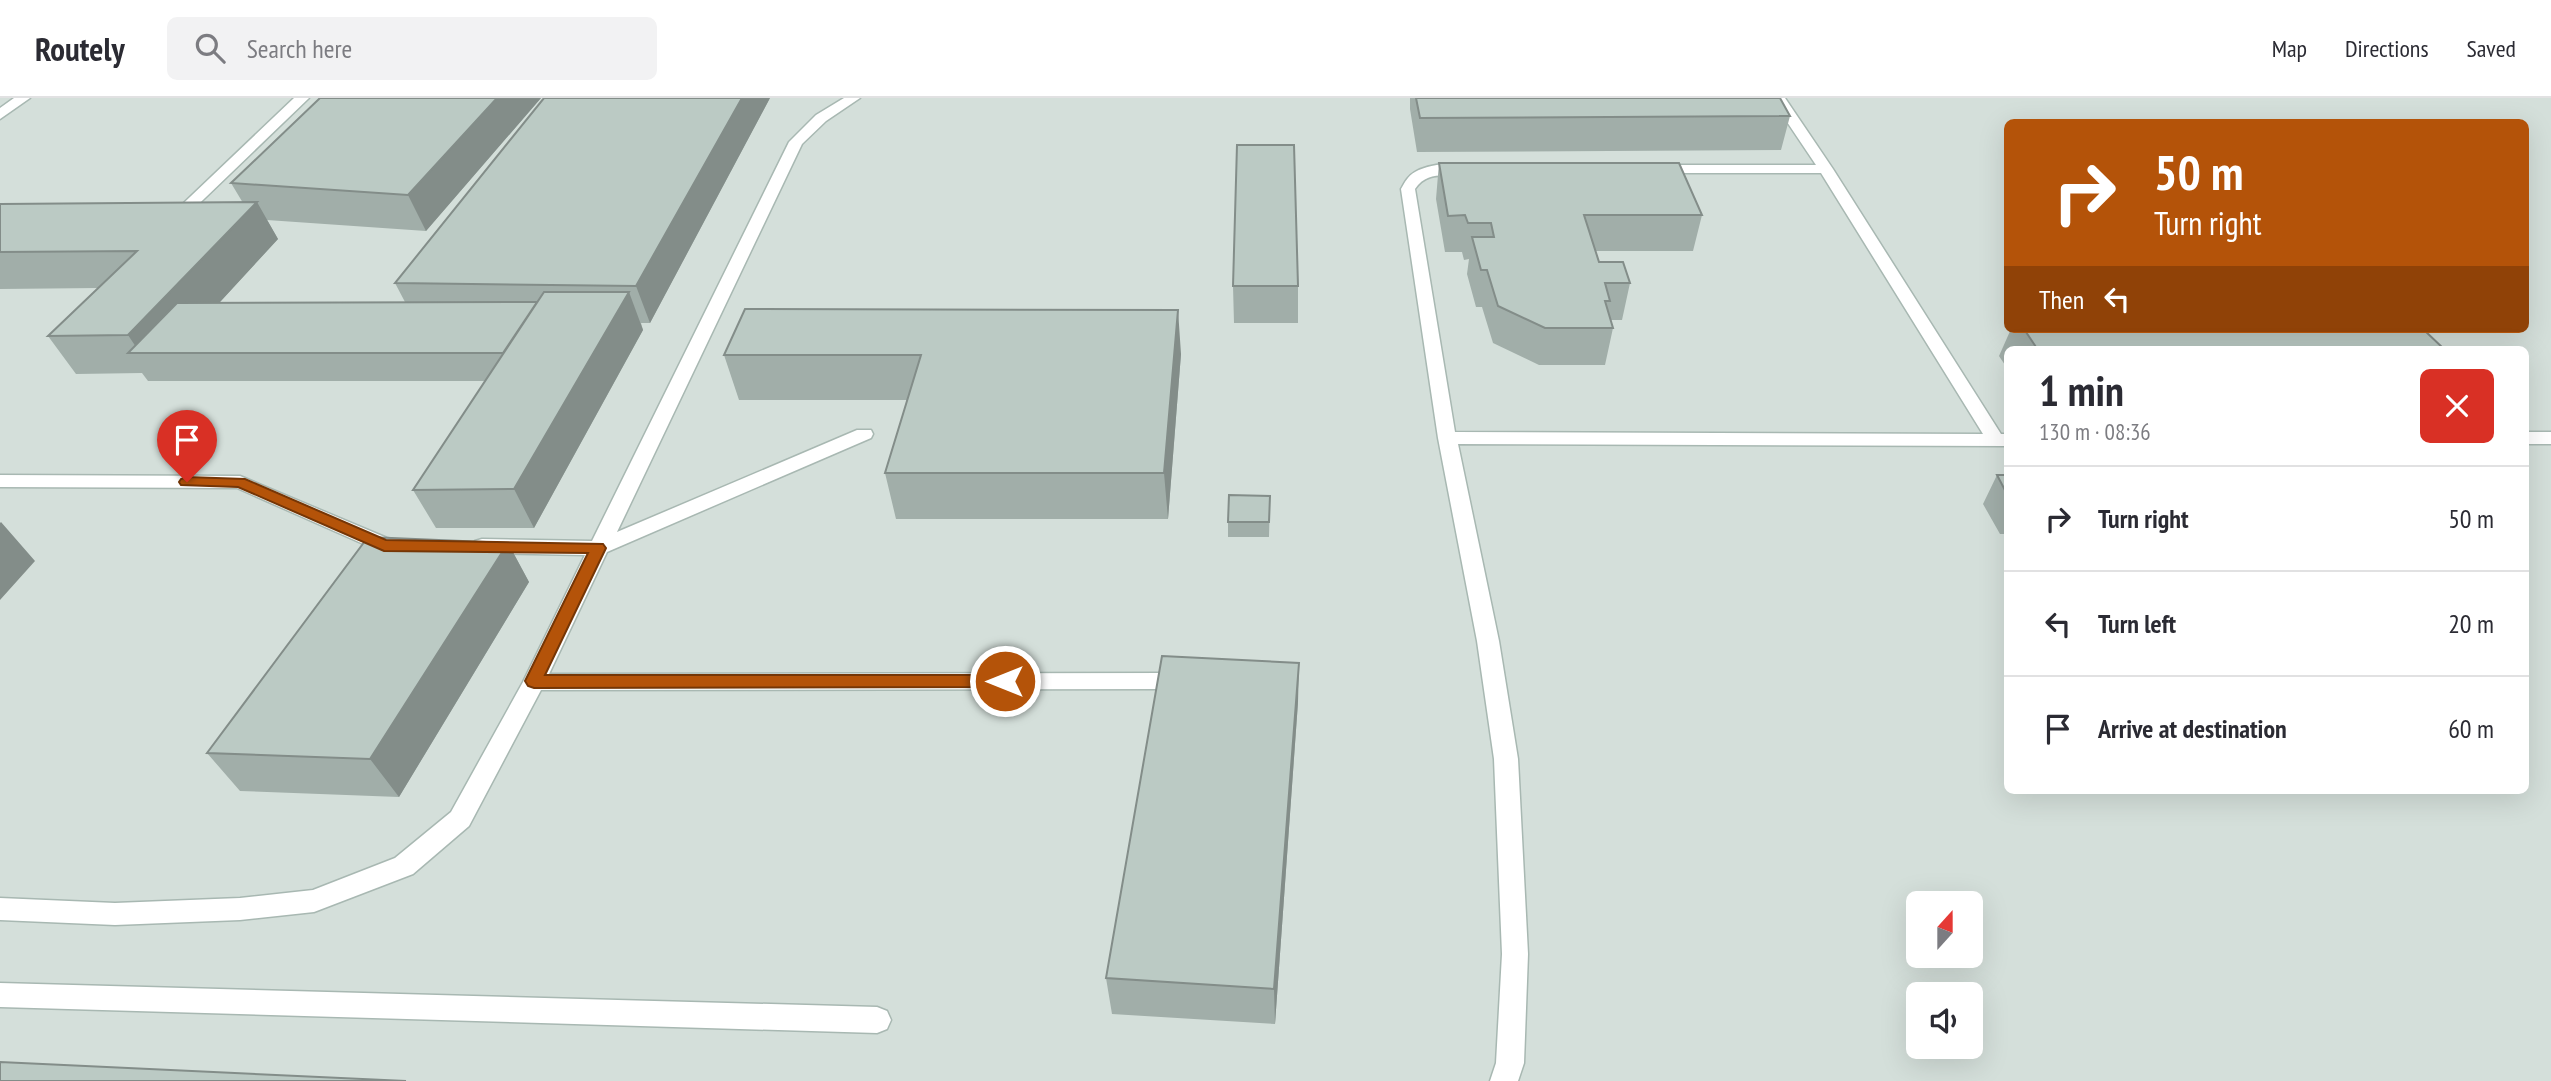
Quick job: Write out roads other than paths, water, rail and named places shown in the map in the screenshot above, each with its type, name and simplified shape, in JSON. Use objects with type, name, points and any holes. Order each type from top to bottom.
[{"type":"street","points":[[0,115],[23,98]]},
{"type":"street","points":[[175,219],[302,98]]},
{"type":"street","points":[[0,909],[115,914],[264,907],[314,901],[404,866],[460,819],[534,681],[796,142],[821,118],[853,98]]},
{"type":"street","points":[[1778,98],[2001,440]]},
{"type":"street","points":[[1479,169],[1438,169],[1422,173],[1412,180],[1408,189],[1447,438],[1488,641],[1506,758],[1515,954],[1510,1063],[1504,1081]]},
{"type":"street","points":[[1632,169],[1826,169]]},
{"type":"street","points":[[464,546],[598,548],[864,434]]},
{"type":"street","points":[[1447,438],[2001,440]]},
{"type":"street","points":[[2529,438],[2551,438]]},
{"type":"street","points":[[0,481],[240,482],[384,545],[411,546]]},
{"type":"street","points":[[534,681],[1171,681]]},
{"type":"street","points":[[0,995],[877,1020]]}]
